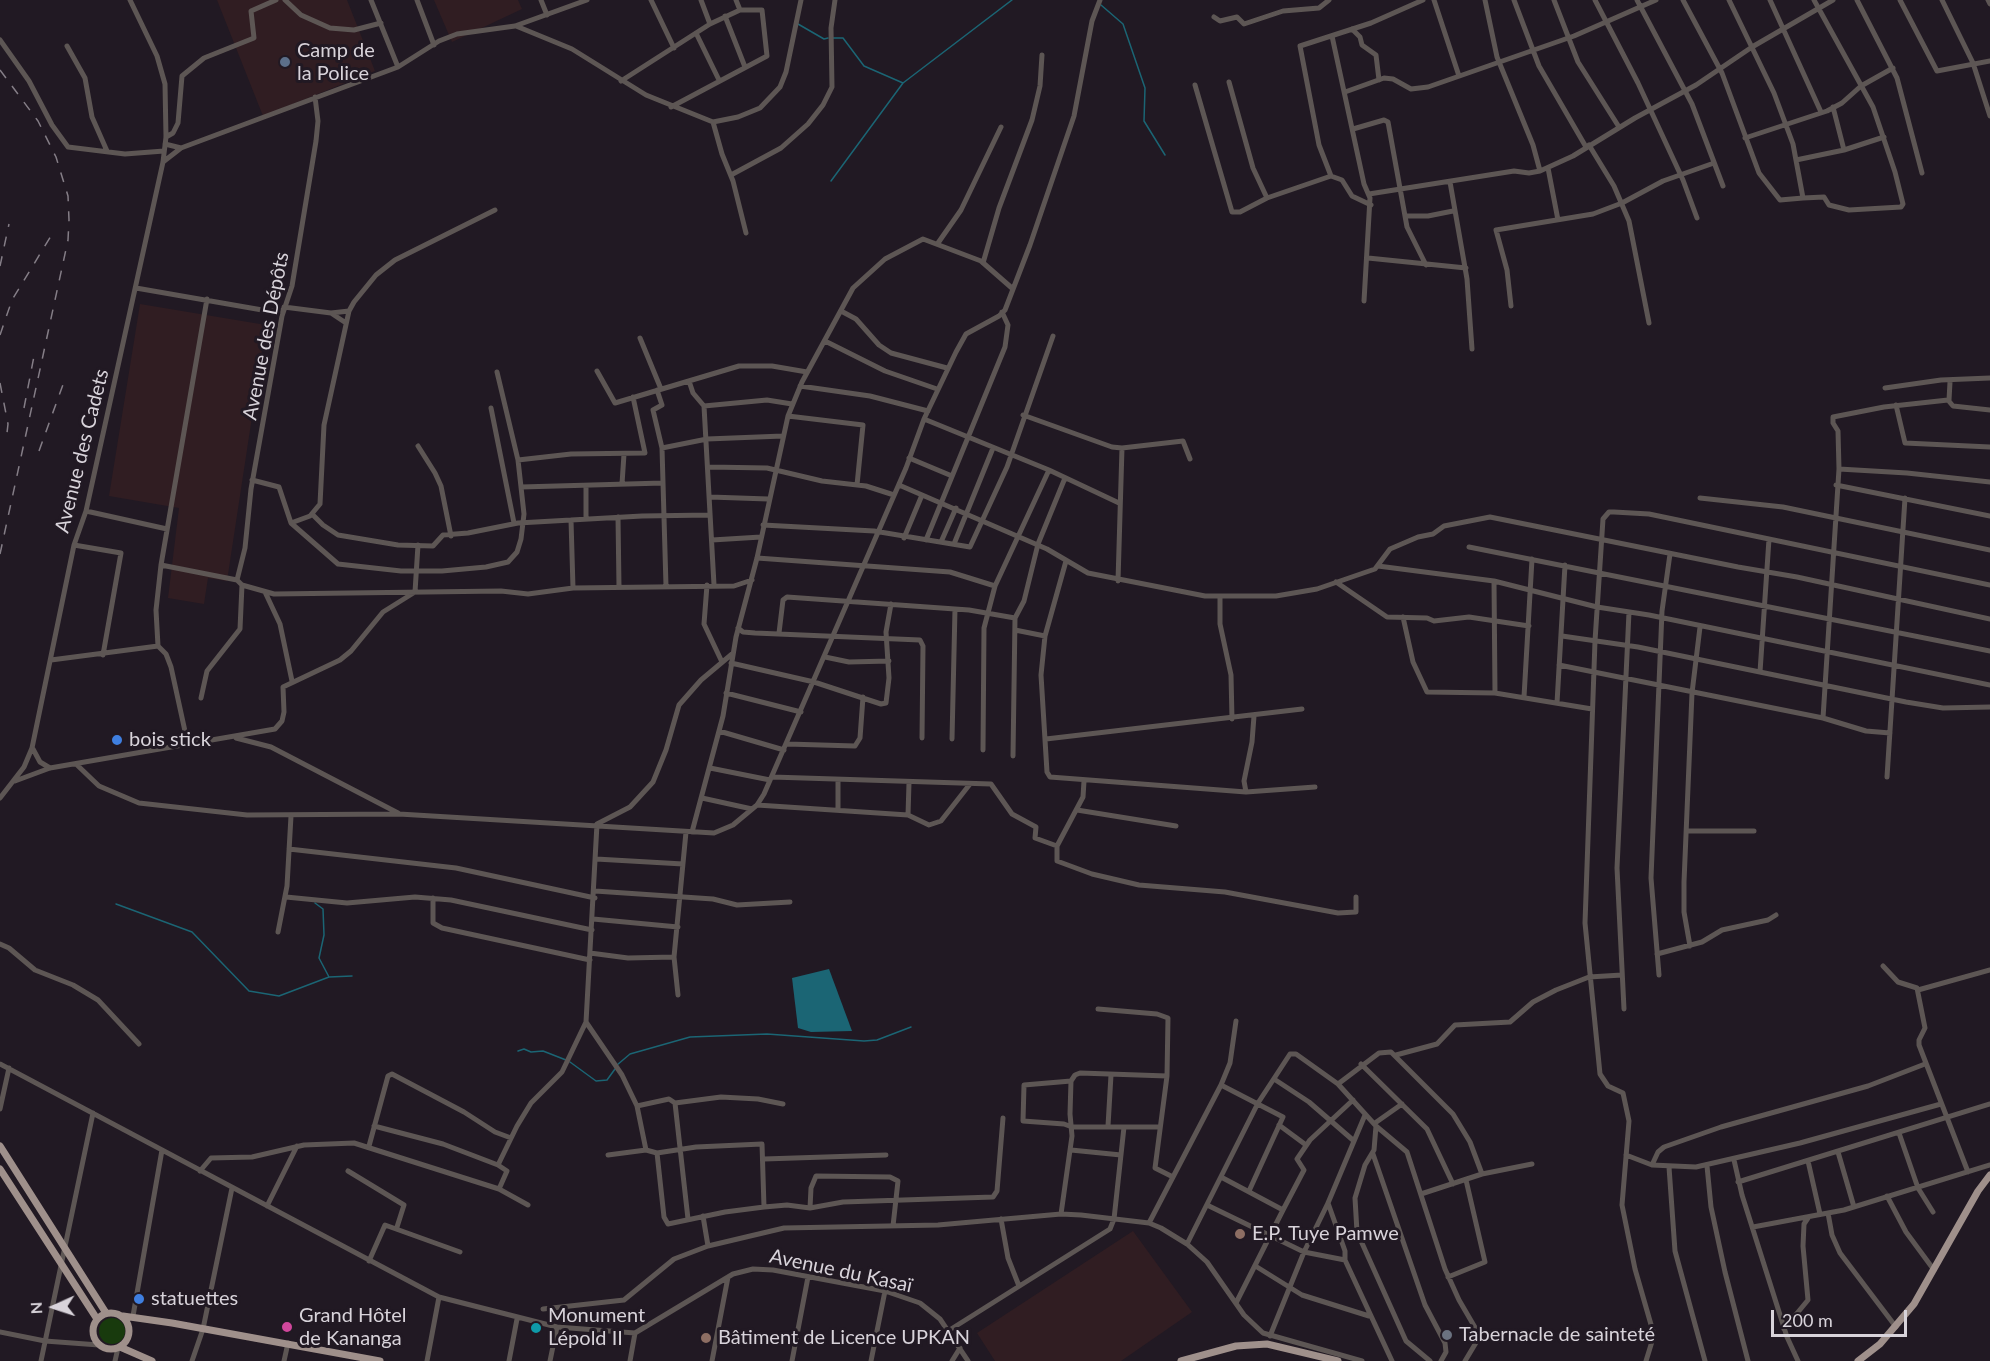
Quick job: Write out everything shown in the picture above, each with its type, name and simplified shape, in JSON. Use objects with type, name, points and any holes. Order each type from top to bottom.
[{"type":"main road","points":[[0,1146],[106,1313]]},
{"type":"main road","points":[[0,1169],[97,1318]]},
{"type":"main road","points":[[1858,1361],[1896,1327],[1934,1270],[1978,1191],[1990,1175]]},
{"type":"main road","points":[[123,1316],[128,1323],[127,1341],[119,1347],[108,1349],[99,1345],[93,1332],[97,1318],[106,1313],[288,1343],[354,1359],[380,1361]]},
{"type":"main road","points":[[1181,1361],[1236,1346],[1267,1344],[1318,1358],[1334,1357]]},
{"type":"main road","points":[[119,1347],[152,1361]]},
{"type":"street","points":[[130,0],[160,65],[166,95],[166,137]]},
{"type":"street","points":[[166,137],[177,129],[182,76],[204,58],[254,38],[252,9],[276,0]]},
{"type":"street","points":[[285,0],[301,15],[330,28],[354,30],[381,23]]},
{"type":"street","points":[[371,0],[398,67]]},
{"type":"street","points":[[417,0],[434,45]]},
{"type":"street","points":[[541,0],[547,15]]},
{"type":"street","points":[[163,162],[181,148],[398,67],[457,34],[515,26],[585,0]]},
{"type":"street","points":[[651,0],[674,48]]},
{"type":"street","points":[[701,0],[710,24]]},
{"type":"street","points":[[736,0],[740,10]]},
{"type":"street","points":[[515,26],[572,49],[621,81],[671,107],[713,122],[738,117],[760,108],[780,87],[786,72],[801,0]]},
{"type":"street","points":[[731,175],[781,148],[808,124],[823,105],[832,87],[831,28],[835,0]]},
{"type":"street","points":[[76,764],[99,786],[139,802],[247,815],[399,814],[720,833],[754,807],[771,779],[899,485],[924,419],[947,368],[966,334],[1002,312],[1013,289],[1074,116],[1092,21],[1100,0]]},
{"type":"street","points":[[1214,16],[1220,21],[1237,17],[1244,24],[1283,11],[1319,8],[1329,0]]},
{"type":"street","points":[[1331,176],[1320,145],[1299,48],[1304,43],[1352,29],[1423,0]]},
{"type":"street","points":[[1434,0],[1459,76]]},
{"type":"street","points":[[1485,0],[1499,64],[1533,145],[1540,171]]},
{"type":"street","points":[[1514,0],[1533,51],[1557,99],[1622,203],[1634,239],[1649,323]]},
{"type":"street","points":[[1554,0],[1568,39],[1590,85],[1619,127]]},
{"type":"street","points":[[1595,0],[1680,175],[1697,219]]},
{"type":"street","points":[[1638,0],[1685,91],[1723,186]]},
{"type":"street","points":[[1345,92],[1378,80],[1393,79],[1411,89],[1419,89],[1568,39],[1656,0]]},
{"type":"street","points":[[1683,0],[1720,69],[1759,173],[1778,199],[1824,197],[1829,205],[1849,210],[1902,206],[1898,181],[1884,138],[1862,86],[1814,0]]},
{"type":"street","points":[[1729,0],[1774,93],[1796,160],[1803,198]]},
{"type":"street","points":[[1770,0],[1821,112]]},
{"type":"street","points":[[1369,194],[1514,171],[1529,173],[1548,168],[1649,109],[1685,91],[1752,47],[1833,0]]},
{"type":"street","points":[[1857,0],[1893,68],[1906,104],[1922,173]]},
{"type":"street","points":[[1900,0],[1937,71],[1990,61]]},
{"type":"street","points":[[1942,0],[1973,63],[1990,116]]},
{"type":"street","points":[[621,81],[725,16],[740,10],[762,10],[768,52],[765,58],[671,107]]},
{"type":"street","points":[[725,16],[745,67]]},
{"type":"street","points":[[1352,29],[1360,37],[1362,45],[1376,55],[1378,80]]},
{"type":"street","points":[[696,33],[719,80]]},
{"type":"street","points":[[1332,36],[1364,184],[1371,205],[1364,301]]},
{"type":"street","points":[[0,40],[29,81],[63,143],[74,148],[125,154],[164,152]]},
{"type":"street","points":[[67,46],[85,78],[92,117],[107,151]]},
{"type":"street","points":[[983,263],[999,208],[1032,120],[1040,86],[1042,56]]},
{"type":"street","points":[[1745,138],[1785,127],[1833,108],[1862,86],[1893,68]]},
{"type":"street","points":[[1229,82],[1253,168],[1266,198]]},
{"type":"street","points":[[1195,85],[1232,212],[1246,210],[1266,198],[1331,176],[1342,180],[1352,196],[1371,205]]},
{"type":"street","name":"Avenue des Dépôts","points":[[237,580],[245,548],[252,480],[282,311],[292,286],[316,141],[318,121],[315,97]]},
{"type":"street","points":[[1833,108],[1844,150]]},
{"type":"street","points":[[1353,129],[1387,120],[1411,236],[1426,265]]},
{"type":"street","points":[[713,122],[731,175],[746,232]]},
{"type":"street","points":[[938,243],[967,199],[1001,127]]},
{"type":"street","name":"Avenue des Cadets","points":[[13,782],[24,768],[32,748],[74,545],[86,511],[136,288],[163,162],[166,137]]},
{"type":"street","points":[[1796,160],[1844,150],[1884,138]]},
{"type":"street","points":[[165,144],[181,148]]},
{"type":"street","points":[[1511,306],[1507,270],[1496,230],[1593,214],[1622,203],[1680,175],[1714,163]]},
{"type":"street","points":[[1548,168],[1558,220]]},
{"type":"street","points":[[1450,182],[1453,211],[1466,268],[1472,349]]},
{"type":"street","points":[[291,523],[312,514],[320,504],[324,425],[348,311],[367,285],[390,264],[495,210]]},
{"type":"street","points":[[1406,216],[1428,216],[1453,211]]},
{"type":"street","points":[[678,994],[674,957],[678,927],[678,896],[689,832],[710,768],[719,731],[732,654],[752,580],[768,499],[788,416],[800,386],[856,284],[885,259],[920,239],[938,243],[983,263],[1013,289]]},
{"type":"street","points":[[1368,258],[1466,268]]},
{"type":"street","points":[[136,288],[282,311],[331,313],[348,311]]},
{"type":"street","points":[[188,745],[171,667],[166,654],[158,646],[156,610],[161,565],[207,299]]},
{"type":"street","points":[[841,311],[856,320],[879,345],[891,353],[947,368]]},
{"type":"street","points":[[926,540],[1005,347],[1008,325],[1002,312]]},
{"type":"street","points":[[331,313],[346,323]]},
{"type":"street","points":[[763,525],[877,532],[904,538],[971,546],[1011,454],[1053,336]]},
{"type":"street","points":[[640,338],[659,389],[662,406],[653,411],[662,448],[666,586]]},
{"type":"street","points":[[825,341],[885,371],[938,389]]},
{"type":"street","points":[[597,371],[614,402],[750,365],[807,372]]},
{"type":"street","points":[[252,480],[280,488],[291,523],[338,564],[415,571],[465,570],[508,562],[517,552],[524,522],[518,460],[497,372]]},
{"type":"street","points":[[1886,388],[1941,380],[1950,382],[1990,378]]},
{"type":"street","points":[[689,381],[693,393],[704,406],[709,467],[712,540],[710,585],[704,624],[722,662]]},
{"type":"street","points":[[1950,382],[1949,400],[1953,406],[1990,410]]},
{"type":"street","points":[[800,386],[870,396],[928,411]]},
{"type":"street","points":[[518,460],[571,454],[644,454],[646,451],[633,397]]},
{"type":"street","points":[[704,406],[767,400],[792,404]]},
{"type":"street","points":[[1823,718],[1831,619],[1836,485],[1839,469],[1838,431],[1832,418],[1896,405],[1949,400]]},
{"type":"street","points":[[1896,405],[1902,440],[1905,443],[1990,447]]},
{"type":"street","points":[[491,408],[514,523]]},
{"type":"street","points":[[1023,415],[1112,447],[1122,448],[1183,441],[1190,459]]},
{"type":"street","points":[[788,416],[863,425],[857,485]]},
{"type":"street","points":[[924,419],[1049,470],[1119,503]]},
{"type":"street","points":[[662,448],[706,438],[783,436]]},
{"type":"street","points":[[418,446],[441,486],[451,536]]},
{"type":"street","points":[[954,544],[993,448]]},
{"type":"street","points":[[1118,581],[1122,448]]},
{"type":"street","points":[[622,484],[624,454]]},
{"type":"street","points":[[909,458],[952,476]]},
{"type":"street","points":[[709,467],[775,470],[822,481],[857,485],[894,495]]},
{"type":"street","points":[[1839,469],[1907,473],[1990,482]]},
{"type":"street","points":[[982,750],[984,632],[995,586],[1049,470]]},
{"type":"street","points":[[1013,756],[1015,618],[1024,601],[1038,544],[1065,477]]},
{"type":"street","points":[[521,487],[663,483]]},
{"type":"street","points":[[899,485],[1038,544],[1088,573],[1118,581],[1220,597],[1276,596],[1317,589],[1378,566],[1494,581],[1597,607],[1662,618],[1990,686]]},
{"type":"street","points":[[1836,485],[1990,516]]},
{"type":"street","points":[[586,486],[586,519]]},
{"type":"street","points":[[904,538],[922,495]]},
{"type":"street","points":[[710,497],[768,499]]},
{"type":"street","points":[[1700,498],[1753,503],[1990,550]]},
{"type":"street","points":[[1887,777],[1905,498]]},
{"type":"street","points":[[941,542],[956,508]]},
{"type":"street","points":[[86,511],[167,529]]},
{"type":"street","points":[[1646,1361],[1654,1335],[1637,1277],[1622,1207],[1630,1129],[1627,1108],[1623,1093],[1608,1086],[1600,1074],[1589,977],[1585,886],[1602,519],[1609,512],[1649,514],[1990,585]]},
{"type":"street","points":[[312,514],[338,535],[418,546],[435,546],[441,536],[514,523],[618,517],[710,516]]},
{"type":"street","points":[[618,517],[619,587]]},
{"type":"street","points":[[1378,566],[1393,548],[1433,534],[1444,526],[1480,518],[1506,519],[1670,554],[1899,598],[1990,619]]},
{"type":"street","points":[[571,520],[573,588]]},
{"type":"street","points":[[712,540],[761,537]]},
{"type":"street","points":[[1760,672],[1769,539]]},
{"type":"street","points":[[74,545],[122,553],[103,655]]},
{"type":"street","points":[[415,592],[418,546]]},
{"type":"street","points":[[1469,548],[1565,565],[1990,651]]},
{"type":"street","points":[[1659,975],[1651,878],[1662,618],[1670,554]]},
{"type":"street","points":[[757,558],[950,572],[995,586]]},
{"type":"street","points":[[1524,697],[1532,560]]},
{"type":"street","points":[[1066,561],[1045,636],[1041,675],[1048,776],[1084,781],[1246,792],[1315,787]]},
{"type":"street","points":[[161,565],[237,580],[242,585],[265,592],[501,591],[528,594],[573,588],[734,586],[752,580]]},
{"type":"street","points":[[1557,703],[1565,565]]},
{"type":"street","points":[[1494,581],[1495,693]]},
{"type":"street","points":[[1336,582],[1386,616],[1434,621],[1463,617],[1529,626]]},
{"type":"street","points":[[201,698],[207,671],[240,629],[242,585]]},
{"type":"street","points":[[734,586],[746,597]]},
{"type":"street","points":[[265,592],[280,624],[292,681]]},
{"type":"street","points":[[0,798],[13,782],[50,768],[275,729],[282,721],[284,712],[283,687],[340,660],[351,651],[383,612],[415,592]]},
{"type":"street","points":[[779,633],[785,597],[989,612],[1015,618]]},
{"type":"street","points":[[1220,597],[1220,624],[1231,675],[1232,719]]},
{"type":"street","points":[[731,663],[814,682],[881,704],[886,703],[889,661],[887,638],[891,604]]},
{"type":"street","points":[[952,739],[955,609]]},
{"type":"street","points":[[1624,1008],[1617,868],[1629,612]]},
{"type":"street","points":[[1403,617],[1409,649],[1423,689],[1431,693],[1495,693],[1592,709]]},
{"type":"street","points":[[1690,946],[1684,896],[1692,693],[1700,627]]},
{"type":"street","points":[[740,630],[922,642],[922,738]]},
{"type":"street","points":[[1015,630],[1045,636]]},
{"type":"street","points":[[1562,636],[1628,646],[1943,708],[1990,707]]},
{"type":"street","points":[[51,660],[158,646]]},
{"type":"street","points":[[597,824],[630,807],[652,782],[666,750],[679,705],[692,689],[732,654]]},
{"type":"street","points":[[825,657],[849,662],[889,661]]},
{"type":"street","points":[[1559,665],[1594,674],[1823,718],[1859,729],[1890,733]]},
{"type":"street","points":[[726,693],[801,712]]},
{"type":"street","points":[[719,731],[785,747],[855,746],[860,738],[863,697]]},
{"type":"street","points":[[1046,739],[1302,709]]},
{"type":"street","points":[[1246,792],[1244,781],[1252,742],[1254,716]]},
{"type":"street","points":[[225,737],[260,742],[399,814]]},
{"type":"street","points":[[32,748],[40,762],[50,768]]},
{"type":"street","points":[[710,768],[771,779],[782,777],[995,786],[1007,809],[1036,827],[1035,838],[1057,846]]},
{"type":"street","points":[[775,770],[782,777]]},
{"type":"street","points":[[838,780],[838,810]]},
{"type":"street","points":[[1084,781],[1083,797],[1057,846],[1057,861],[1092,874],[1138,885],[1170,890],[1225,892],[1338,913],[1356,912],[1356,897]]},
{"type":"street","points":[[908,815],[909,783]]},
{"type":"street","points":[[702,798],[754,807],[908,815],[929,825],[939,822],[970,784]]},
{"type":"street","points":[[1077,810],[1176,826]]},
{"type":"street","points":[[278,933],[286,897],[291,816]]},
{"type":"street","points":[[498,1165],[531,1103],[562,1072],[586,1022],[597,859],[597,824]]},
{"type":"street","points":[[1687,831],[1754,831]]},
{"type":"street","points":[[289,849],[456,868],[595,894],[678,896],[713,899],[744,906],[790,902]]},
{"type":"street","points":[[597,859],[683,864]]},
{"type":"street","points":[[286,897],[347,903],[415,897],[433,898],[490,906],[592,930]]},
{"type":"street","points":[[433,898],[433,923],[442,928],[590,960]]},
{"type":"street","points":[[1657,954],[1690,946],[1722,930],[1768,920],[1776,915]]},
{"type":"street","points":[[593,919],[678,927]]},
{"type":"street","points":[[0,944],[9,948],[35,970],[73,985],[98,1000],[139,1044]]},
{"type":"street","points":[[590,953],[628,958],[674,957]]},
{"type":"street","points":[[1883,966],[1898,982],[1915,986],[1918,990],[1925,1028],[1919,1042],[1925,1064],[1968,1173]]},
{"type":"street","points":[[1918,990],[1990,970]]},
{"type":"street","points":[[1338,1084],[1361,1064],[1385,1052],[1396,1055],[1437,1044],[1455,1025],[1510,1022],[1538,998],[1589,977],[1622,975]]},
{"type":"street","points":[[1098,1009],[1167,1016],[1170,1047],[1155,1170],[1173,1177]]},
{"type":"street","points":[[1149,1222],[1221,1085],[1230,1063],[1236,1021]]},
{"type":"street","points":[[586,1022],[622,1075],[638,1106],[645,1150]]},
{"type":"street","points":[[1187,1244],[1258,1103],[1293,1053],[1338,1084],[1375,1125],[1407,1152],[1448,1277],[1480,1336],[1465,1361]]},
{"type":"street","points":[[1396,1055],[1453,1114],[1470,1142],[1482,1174]]},
{"type":"street","points":[[0,1064],[439,1297],[557,1327],[634,1334],[630,1361]]},
{"type":"street","points":[[1361,1064],[1427,1129],[1453,1184]]},
{"type":"street","points":[[1652,1166],[1658,1152],[1664,1147],[1721,1126],[1868,1086],[1925,1064]]},
{"type":"street","points":[[0,1109],[9,1068]]},
{"type":"street","points":[[1061,1214],[1071,1150],[1071,1082],[1075,1075],[1080,1073],[1167,1076]]},
{"type":"street","points":[[369,1146],[388,1076],[392,1074],[464,1112],[495,1132],[511,1138]]},
{"type":"street","points":[[1108,1125],[1112,1075]]},
{"type":"street","points":[[1274,1079],[1332,1120],[1354,1142]]},
{"type":"street","points":[[1071,1082],[1024,1085],[1023,1120],[1064,1124],[1072,1127],[1108,1125],[1159,1127]]},
{"type":"street","points":[[1221,1085],[1281,1115],[1280,1125],[1249,1191]]},
{"type":"street","points":[[675,1103],[721,1097],[758,1099],[783,1104]]},
{"type":"street","points":[[638,1106],[672,1099],[675,1103],[688,1220]]},
{"type":"street","points":[[1236,1303],[1257,1267],[1304,1170],[1296,1161],[1306,1145],[1353,1100]]},
{"type":"street","points":[[1402,1104],[1375,1125],[1373,1154],[1425,1305],[1446,1343],[1446,1352],[1441,1361]]},
{"type":"street","points":[[1626,1155],[1652,1166],[1707,1166],[1941,1104]]},
{"type":"street","points":[[1738,1182],[1990,1104]]},
{"type":"street","points":[[41,1361],[93,1113]]},
{"type":"street","points":[[1270,1336],[1304,1252],[1328,1203],[1365,1115]]},
{"type":"street","points":[[657,1153],[665,1221],[671,1224],[703,1216],[787,1205],[810,1208],[843,1202],[896,1202],[944,1197],[996,1196],[1003,1118]]},
{"type":"street","points":[[1280,1125],[1306,1145]]},
{"type":"street","points":[[374,1126],[442,1144],[498,1165],[507,1171],[499,1189]]},
{"type":"street","points":[[948,1330],[1110,1229],[1114,1219],[1124,1127]]},
{"type":"street","points":[[1899,1133],[1918,1188],[1933,1212]]},
{"type":"street","points":[[200,1171],[211,1158],[252,1157],[297,1146],[354,1143],[499,1189],[528,1205]]},
{"type":"street","points":[[608,1155],[645,1150],[657,1153],[762,1144],[764,1207]]},
{"type":"street","points":[[267,1206],[297,1146]]},
{"type":"street","points":[[133,1316],[162,1150]]},
{"type":"street","points":[[1071,1150],[1121,1155]]},
{"type":"street","points":[[1838,1152],[1854,1207]]},
{"type":"street","points":[[1373,1154],[1365,1166],[1355,1198],[1360,1240],[1406,1341],[1431,1361]]},
{"type":"street","points":[[764,1159],[886,1155]]},
{"type":"street","points":[[1734,1160],[1738,1182],[1784,1329],[1798,1361]]},
{"type":"street","points":[[1808,1161],[1820,1214]]},
{"type":"street","points":[[1421,1194],[1482,1174],[1532,1164]]},
{"type":"street","points":[[1753,1227],[1808,1218],[1854,1207],[1990,1165]]},
{"type":"street","points":[[1707,1166],[1711,1207],[1748,1361]]},
{"type":"street","points":[[1669,1167],[1676,1251],[1705,1361]]},
{"type":"street","points":[[348,1171],[402,1203],[404,1208],[397,1227]]},
{"type":"street","points":[[810,1208],[813,1178],[820,1176],[897,1178],[893,1226]]},
{"type":"street","points":[[1221,1177],[1283,1210]]},
{"type":"street","points":[[1448,1277],[1485,1262],[1466,1180]]},
{"type":"street","points":[[192,1361],[203,1329],[232,1188]]},
{"type":"street","points":[[1887,1196],[1906,1232],[1934,1270]]},
{"type":"street","points":[[1328,1203],[1345,1251],[1345,1260],[1361,1290],[1369,1316],[1380,1332],[1392,1361]]},
{"type":"street","points":[[1207,1205],[1270,1238],[1304,1252],[1345,1260]]},
{"type":"street","points":[[1828,1213],[1832,1235],[1840,1253],[1896,1327]]},
{"type":"street","points":[[543,1309],[624,1300],[674,1259],[708,1246],[784,1228],[938,1225],[1061,1214],[1149,1222],[1187,1244],[1207,1262],[1256,1329],[1270,1336],[1334,1357],[1362,1361]]},
{"type":"street","points":[[703,1216],[708,1246]]},
{"type":"street","points":[[1784,1329],[1808,1300],[1803,1246],[1804,1224],[1808,1218]]},
{"type":"street","points":[[1000,1220],[1008,1258],[1019,1286]]},
{"type":"street","points":[[369,1261],[385,1225],[397,1227],[460,1252]]},
{"type":"street","points":[[1257,1267],[1289,1289],[1319,1302],[1369,1316]]},
{"type":"street","name":"Avenue du Kasaï","points":[[634,1334],[717,1283],[753,1269],[885,1291],[926,1306],[948,1330],[968,1361]]},
{"type":"street","points":[[712,1361],[728,1277]]},
{"type":"street","points":[[792,1361],[808,1277]]},
{"type":"street","points":[[717,1283],[725,1294]]},
{"type":"street","points":[[872,1361],[885,1291]]},
{"type":"street","points":[[427,1361],[439,1297]]},
{"type":"street","points":[[509,1361],[517,1318]]},
{"type":"street","points":[[550,1361],[557,1327]]},
{"type":"street","points":[[0,1332],[45,1341],[99,1345]]},
{"type":"street","points":[[284,1361],[288,1343]]},
{"type":"street","points":[[115,1361],[119,1347]]},
{"type":"street","points":[[952,1361],[960,1348]]},
{"type":"street","points":[[1211,1351],[1216,1361]]},
{"type":"shaded area","points":[[217,0],[347,0],[375,71],[263,116]]},
{"type":"shaded area","points":[[434,0],[518,0],[522,9],[452,42]]},
{"type":"shaded area","points":[[140,304],[266,325],[227,581],[208,578],[204,604],[168,598],[179,508],[109,496]]},
{"type":"shaded area","points":[[1133,1231],[1192,1312],[1121,1361],[995,1361],[977,1333]]},
{"type":"green space","points":[[112,1318],[121,1322],[125,1331],[121,1340],[112,1344],[103,1340],[99,1331],[103,1322]]},
{"type":"water","points":[[829,969],[852,1031],[811,1032],[798,1028],[792,978]]},
{"type":"waterway","points":[[831,181],[903,83],[1012,0]]},
{"type":"waterway","points":[[1101,5],[1123,24],[1145,88],[1144,121],[1165,155]]},
{"type":"waterway","points":[[798,24],[824,39],[828,38]]},
{"type":"waterway","points":[[833,38],[843,38],[864,66],[903,83]]},
{"type":"waterway","points":[[315,903],[323,909],[324,935],[319,958],[329,977]]},
{"type":"waterway","points":[[116,904],[192,932],[249,991],[279,996],[329,977],[352,976]]},
{"type":"waterway","points":[[617,1065],[630,1054],[690,1037],[767,1034],[864,1041],[877,1040],[911,1027]]},
{"type":"waterway","points":[[518,1051],[524,1049],[531,1052],[543,1051],[566,1060]]},
{"type":"waterway","points":[[570,1062],[596,1081],[607,1080],[615,1069]]},
{"type":"railway","points":[[0,70],[38,121],[56,157],[68,196],[69,220],[68,240],[0,554]]},
{"type":"railway","points":[[0,266],[9,224]]},
{"type":"railway","points":[[0,335],[12,300],[54,231]]},
{"type":"railway","points":[[24,408],[35,351]]},
{"type":"railway","points":[[39,451],[65,379]]},
{"type":"railway","points":[[0,383],[8,424],[6,442]]},
{"type":"place","name":"Camp de la Police","points":[[285,62]]},
{"type":"place","name":"bois stick","points":[[117,740]]},
{"type":"place","name":"E.P. Tuye Pamwe","points":[[1240,1234]]},
{"type":"place","name":"statuettes","points":[[139,1299]]},
{"type":"place","name":"Grand Hôtel de Kananga","points":[[287,1327]]},
{"type":"place","name":"Monument Lépold II","points":[[536,1328]]},
{"type":"place","name":"Tabernacle de sainteté","points":[[1447,1335]]},
{"type":"place","name":"Bâtiment de Licence UPKAN","points":[[706,1338]]}]
